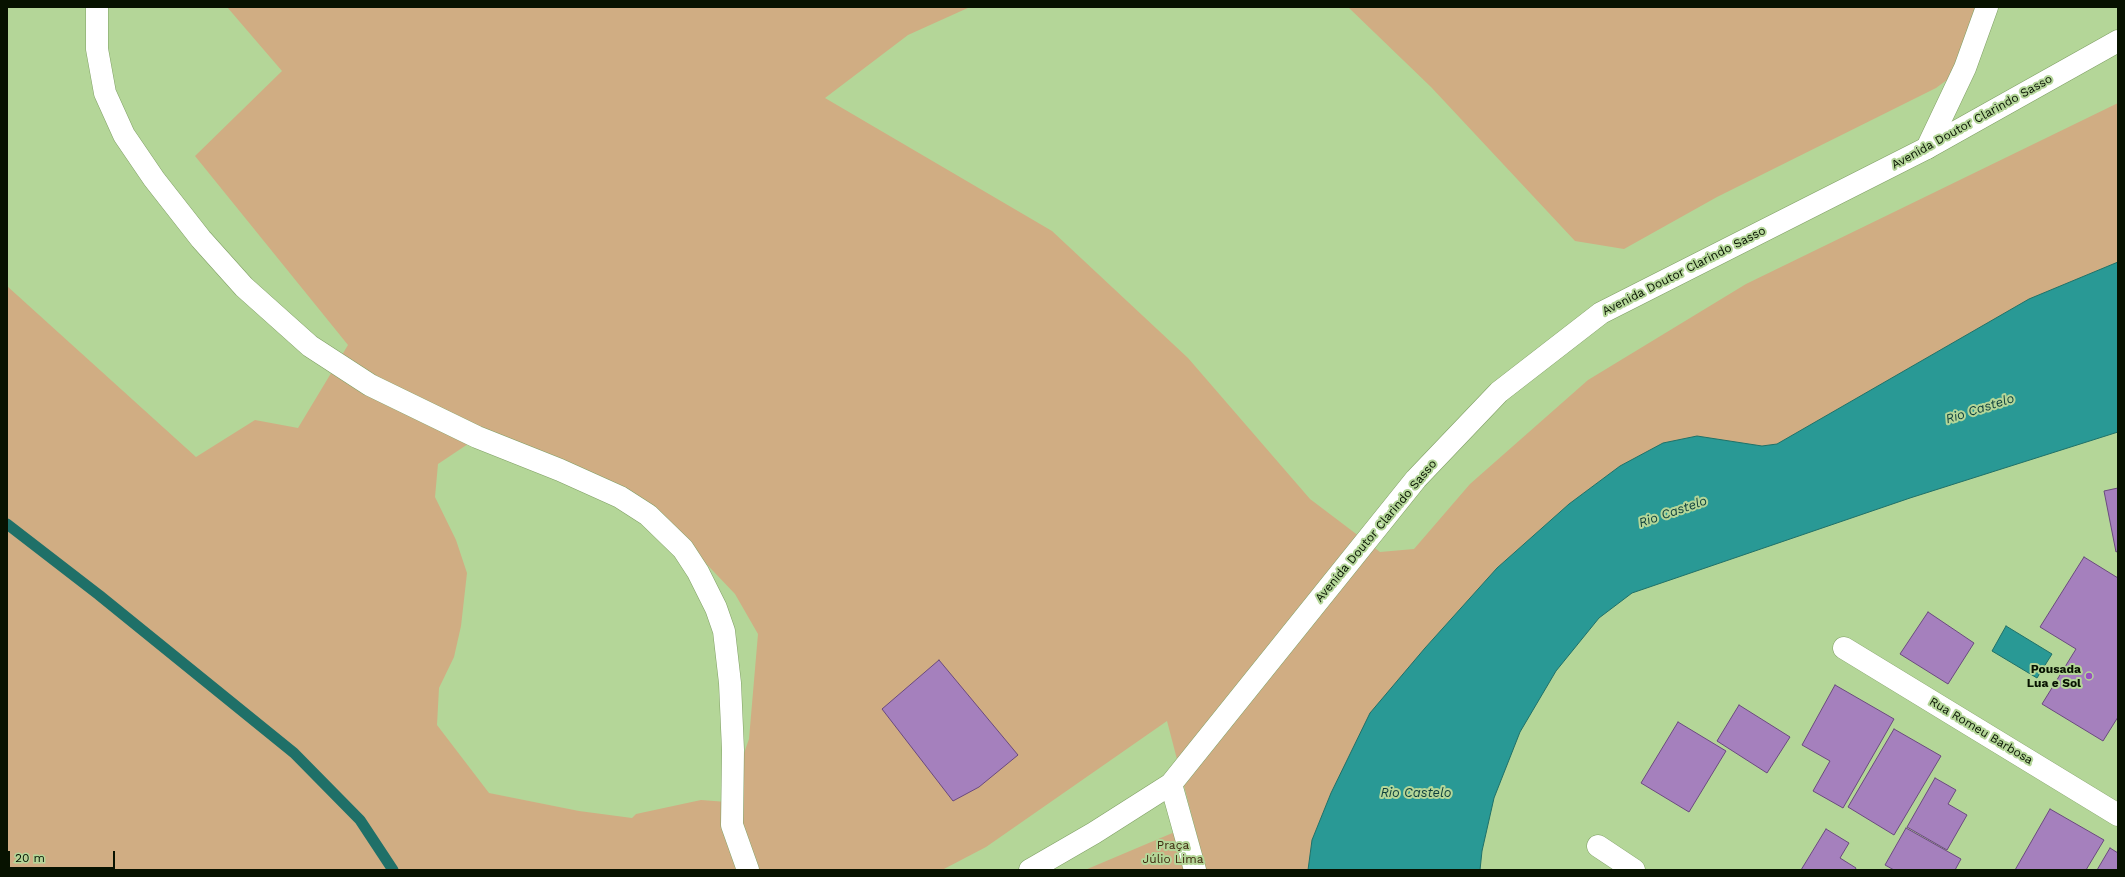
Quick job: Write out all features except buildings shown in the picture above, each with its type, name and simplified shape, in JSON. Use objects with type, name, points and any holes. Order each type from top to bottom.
[{"type":"street","points":[[97,7],[97,49],[105,93],[124,135],[154,179],[201,239],[244,287],[310,346],[370,386],[477,437],[560,470],[620,498],[648,516],[683,549],[698,572],[716,608],[724,631],[733,750],[732,825],[748,870]]},
{"type":"street","points":[[1927,148],[1965,68],[1987,7]]},
{"type":"street","name":"Avenida Doutor Clarindo Sasso","points":[[1030,870],[1094,833],[1171,784],[1416,479],[1499,392],[1601,313],[1927,148],[2118,42]]},
{"type":"street","name":"Rua Romeu Barbosa","points":[[1844,648],[2118,815]]},
{"type":"street","points":[[1171,784],[1195,870]]},
{"type":"street","points":[[1598,846],[1634,870]]},
{"type":"green space","points":[[227,7],[970,7],[908,35],[825,98],[1052,231],[1188,358],[1310,499],[1380,552],[1414,549],[1470,484],[1588,380],[1746,284],[2118,103],[2118,262],[2029,299],[1777,444],[1762,446],[1697,436],[1663,443],[1620,466],[1569,504],[1497,568],[1425,648],[1331,793],[1312,840],[1308,870],[1206,870],[1167,721],[986,847],[942,870],[7,870],[7,286],[196,457],[255,420],[298,428],[348,345],[195,156],[282,71]],"holes":[[[468,444],[523,452],[695,552],[735,594],[758,634],[749,739],[727,802],[701,800],[636,814],[632,818],[579,811],[489,793],[437,725],[439,688],[454,657],[461,626],[467,573],[456,540],[435,497],[438,464]]]},
{"type":"green space","points":[[1348,7],[1988,7],[1966,66],[1936,88],[1717,197],[1624,249],[1575,241],[1431,87]]},
{"type":"green space","name":"Praça Júlio Lima","points":[[1189,826],[1194,870],[1085,870]]},
{"type":"water","name":"Rio Castelo","points":[[2118,262],[2118,432],[1910,498],[1632,593],[1599,618],[1556,671],[1520,732],[1494,798],[1482,851],[1480,870],[1308,870],[1312,840],[1331,793],[1370,713],[1425,648],[1497,568],[1569,504],[1620,466],[1663,443],[1697,436],[1762,446],[1777,444],[2029,299]]},
{"type":"water","points":[[2006,626],[2052,654],[2037,678],[1992,651]]},
{"type":"waterway","points":[[7,524],[99,595],[294,753],[360,820],[393,870]]},
{"type":"place","name":"Pousada Lua e Sol","points":[[2089,676]]}]
